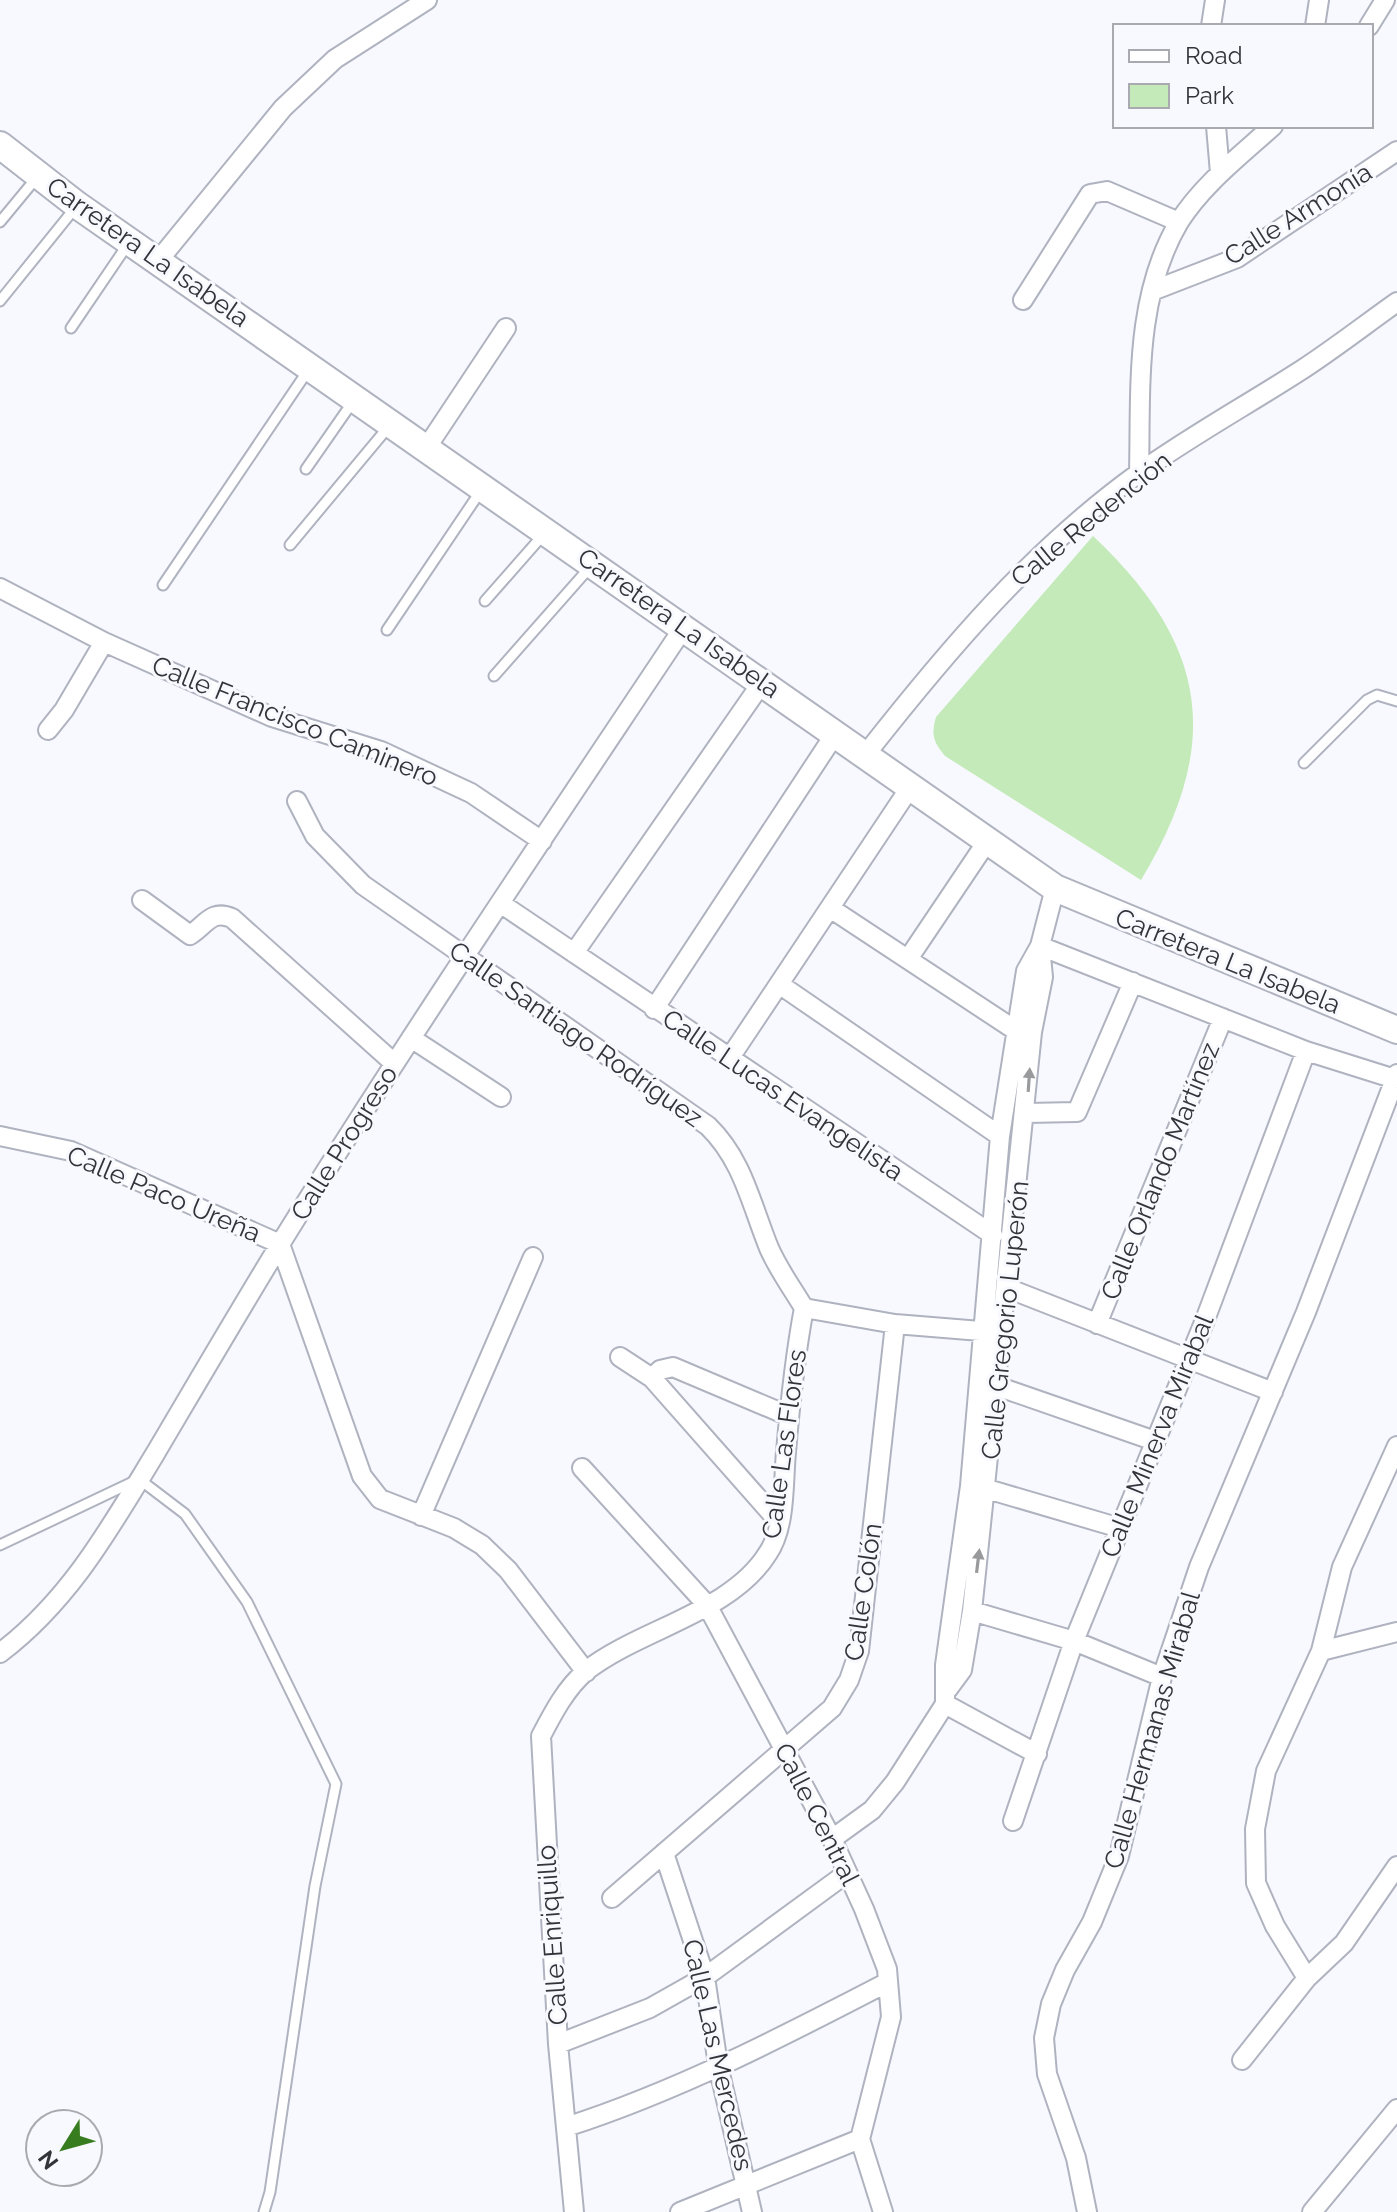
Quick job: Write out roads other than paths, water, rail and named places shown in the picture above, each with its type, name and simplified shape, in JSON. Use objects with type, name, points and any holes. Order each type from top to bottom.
[{"type":"main road","name":"Carretera La Isabela","points":[[0,145],[77,205],[547,530],[761,684],[1055,888],[1397,1030]]},
{"type":"street","points":[[158,261],[283,108],[335,59],[427,0]]},
{"type":"street","points":[[1211,24],[1215,0]]},
{"type":"street","points":[[1315,24],[1319,0]]},
{"type":"street","points":[[1370,24],[1385,0]]},
{"type":"street","points":[[1216,128],[1220,173]]},
{"type":"street","points":[[1139,473],[1143,328],[1152,291],[1179,222],[1220,173],[1271,128]]},
{"type":"street","name":"Calle Armonía","points":[[1152,291],[1237,258],[1397,151]]},
{"type":"street","points":[[1023,300],[1090,194],[1107,191],[1179,222]]},
{"type":"street","name":"Calle Redención","points":[[866,754],[949,648],[1020,574],[1139,473],[1306,367],[1397,302]]},
{"type":"street","points":[[427,447],[506,328]]},
{"type":"street","name":"Calle Francisco Caminero","points":[[0,588],[104,642],[272,717],[381,751],[471,793],[542,841]]},
{"type":"street","name":"Calle Progreso","points":[[0,1653],[30,1630],[78,1578],[117,1520],[280,1244],[394,1063],[684,627]]},
{"type":"street","points":[[48,730],[64,710],[104,642]]},
{"type":"street","points":[[574,953],[761,684]]},
{"type":"street","points":[[654,1009],[835,734]]},
{"type":"street","points":[[729,1059],[911,786]]},
{"type":"street","name":"Calle Santiago Rodríguez","points":[[297,801],[315,836],[363,885],[708,1126],[727,1144],[739,1165],[770,1251],[804,1308]]},
{"type":"street","points":[[908,959],[988,840]]},
{"type":"street","name":"Calle Gregorio Luperón","points":[[832,1839],[872,1810],[895,1782],[962,1670],[972,1611],[989,1384],[993,1235],[1000,1136],[1026,971],[1040,946],[1055,888]]},
{"type":"street","points":[[142,900],[190,935],[209,917],[222,913],[232,918],[394,1063]]},
{"type":"street","name":"Calle Lucas Evangelista","points":[[500,903],[993,1235]]},
{"type":"street","points":[[830,908],[1015,1030]]},
{"type":"street","points":[[1040,946],[1306,1051],[1396,1077]]},
{"type":"street","name":"Calle Gregorio Luperón","points":[[992,1332],[1007,1288],[1032,1032],[1043,977],[1040,946]]},
{"type":"street","points":[[1026,1113],[1077,1112],[1133,982]]},
{"type":"street","points":[[779,984],[1000,1136]]},
{"type":"street","name":"Calle Orlando Martínez","points":[[1097,1324],[1223,1018]]},
{"type":"street","points":[[411,1038],[501,1097]]},
{"type":"street","name":"Calle Minerva Mirabal","points":[[1013,1821],[1074,1641],[1189,1360],[1306,1051]]},
{"type":"street","name":"Calle Hermanas Mirabal","points":[[1087,2212],[1076,2158],[1047,2074],[1044,2038],[1051,2004],[1065,1970],[1092,1922],[1119,1856],[1162,1677],[1199,1567],[1273,1392],[1396,1077]]},
{"type":"street","name":"Calle Paco Ureña","points":[[0,1136],[71,1151],[280,1244]]},
{"type":"street","points":[[280,1244],[362,1476],[380,1499],[454,1528],[482,1545],[544,1614],[586,1672]]},
{"type":"street","points":[[421,1516],[533,1257]]},
{"type":"street","points":[[1007,1288],[1273,1392]]},
{"type":"street","points":[[804,1308],[895,1324],[992,1332]]},
{"type":"street","name":"Calle Las Flores","points":[[586,1672],[707,1605],[751,1574],[770,1552],[779,1522],[804,1308]]},
{"type":"street","name":"Calle Colón","points":[[612,1898],[832,1708],[849,1680],[859,1651],[895,1324]]},
{"type":"street","points":[[620,1357],[652,1378],[779,1522]]},
{"type":"street","points":[[652,1378],[660,1370],[673,1367],[789,1416]]},
{"type":"street","points":[[989,1384],[1155,1441]]},
{"type":"street","points":[[1307,1978],[1275,1926],[1256,1883],[1255,1829],[1266,1771],[1321,1651],[1342,1567],[1378,1482],[1397,1446]]},
{"type":"street","name":"Calle Central","points":[[582,1468],[707,1605],[832,1839],[881,1954],[888,1982],[891,2017],[860,2139]]},
{"type":"street","points":[[1378,1482],[1397,1476]]},
{"type":"street","points":[[979,1487],[1120,1528]]},
{"type":"street","name":"Calle Gregorio Luperón","points":[[946,1696],[945,1665],[979,1487]]},
{"type":"street","points":[[972,1611],[1074,1641],[1162,1677]]},
{"type":"street","points":[[1321,1651],[1397,1632]]},
{"type":"street","name":"Calle Enriquillo","points":[[574,2212],[558,2044],[541,1736],[557,1705],[586,1672]]},
{"type":"street","points":[[946,1696],[1037,1754]]},
{"type":"street","name":"Calle Las Mercedes","points":[[664,1853],[705,1977],[718,2065],[748,2184],[752,2212]]},
{"type":"street","points":[[1242,2060],[1307,1978],[1344,1943],[1397,1866]]},
{"type":"street","points":[[558,2044],[650,2008],[705,1977],[847,1873]]},
{"type":"street","points":[[566,2127],[619,2110],[792,2033],[888,1982]]},
{"type":"street","points":[[1312,2212],[1397,2109]]},
{"type":"street","points":[[680,2212],[860,2139],[883,2212]]},
{"type":"lane","points":[[0,222],[38,176]]},
{"type":"lane","points":[[0,301],[77,205]]},
{"type":"lane","points":[[71,328],[130,241]]},
{"type":"lane","points":[[163,585],[283,413],[311,366]]},
{"type":"lane","points":[[306,469],[356,397]]},
{"type":"lane","points":[[290,545],[392,422]]},
{"type":"lane","points":[[387,630],[484,487]]},
{"type":"lane","points":[[485,601],[547,530]]},
{"type":"lane","points":[[494,676],[593,563]]},
{"type":"lane","points":[[1304,763],[1367,700],[1377,695],[1397,701]]},
{"type":"lane","points":[[0,1545],[139,1479],[185,1514],[247,1602],[336,1784],[315,1886],[270,2192],[264,2212]]}]
